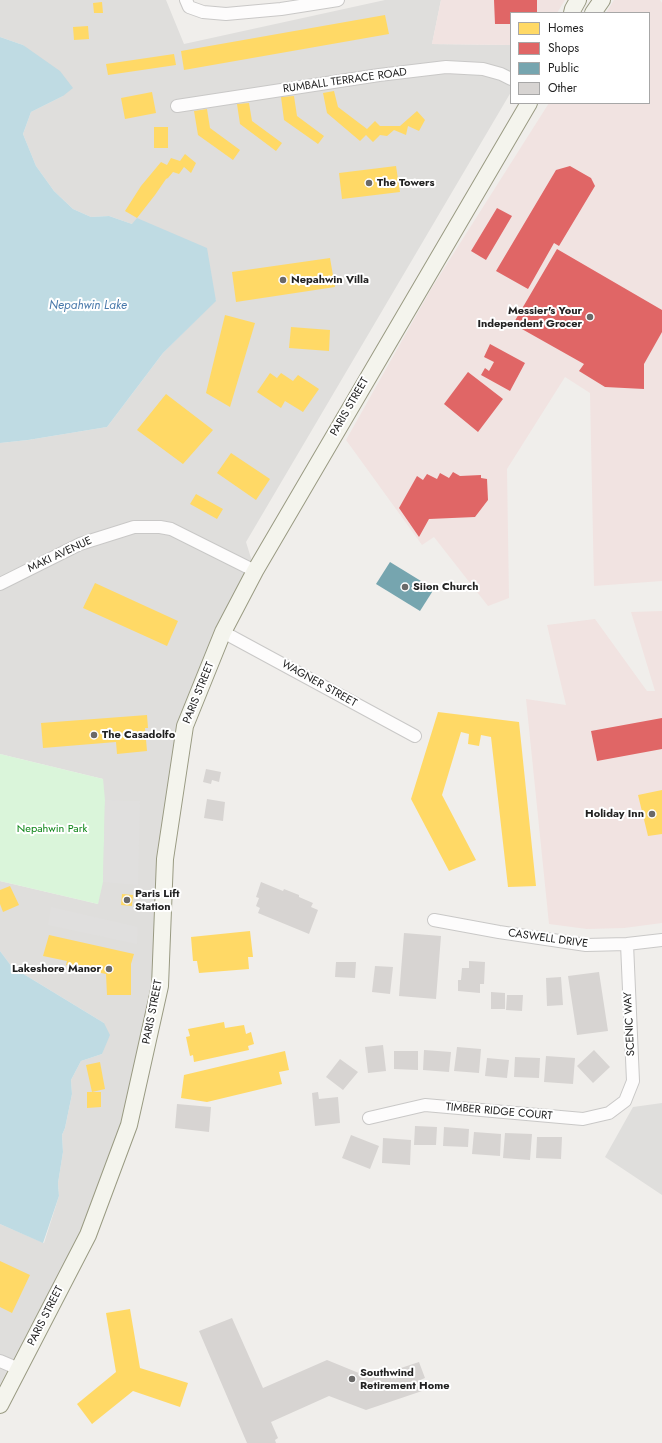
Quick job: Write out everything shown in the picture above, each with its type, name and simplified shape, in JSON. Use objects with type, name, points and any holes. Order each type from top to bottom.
[{"type":"main road","points":[[572,12],[578,0]]},
{"type":"main road","points":[[595,12],[602,0]]},
{"type":"main road","name":"PARIS STREET","points":[[0,1405],[88,1235],[129,1126],[160,986],[165,859],[185,726],[223,632],[255,571],[528,104]]},
{"type":"street","points":[[186,0],[189,7],[203,12],[226,14],[281,9],[338,0]]},
{"type":"street","name":"RUMBALL TERRACE ROAD","points":[[177,106],[379,75],[446,68],[484,69],[510,78]]},
{"type":"street","name":"MAKI AVENUE","points":[[0,584],[80,544],[134,527],[160,527],[171,529],[255,571]]},
{"type":"street","name":"WAGNER STREET","points":[[223,632],[414,736]]},
{"type":"street","name":"CASWELL DRIVE","points":[[434,920],[499,932],[586,945],[627,944],[662,940]]},
{"type":"street","name":"SCENIC WAY","points":[[625,1102],[633,1081],[627,944]]},
{"type":"street","name":"TIMBER RIDGE COURT","points":[[369,1118],[425,1105],[583,1119],[609,1113],[625,1102]]},
{"type":"street","points":[[0,1361],[19,1369]]},
{"type":"shaded area","points":[[0,0],[166,0],[184,44],[385,0],[441,0],[432,44],[510,45],[510,94],[246,542],[255,571],[185,726],[160,986],[129,1125],[88,1235],[0,1405],[0,1224],[44,1243],[59,1196],[58,1183],[63,1152],[62,1135],[65,1128],[72,1094],[71,1080],[81,1061],[102,1054],[104,1023],[12,967],[0,951],[0,881],[98,904],[103,779],[0,754],[0,443],[107,427],[163,353],[216,300],[132,224],[109,216],[91,217],[73,209],[54,191],[36,166],[23,134],[31,112],[63,96],[23,45],[0,37]]},
{"type":"shaded area","points":[[441,0],[565,0],[558,12],[510,12],[510,45],[432,44]]},
{"type":"shaded area","points":[[614,0],[660,0],[662,3],[662,581],[594,586],[590,393],[565,377],[507,469],[509,598],[488,606],[434,537],[422,545],[346,440],[431,289],[548,104],[650,104],[650,12],[607,12]]},
{"type":"shaded area","points":[[662,611],[662,923],[624,928],[587,929],[549,924],[526,699],[566,705],[547,625],[595,619],[647,691],[655,691],[631,612]]},
{"type":"shaded area","points":[[105,800],[140,801],[138,885],[103,882]]},
{"type":"shaded area","points":[[51,907],[138,927],[137,944],[48,925]]},
{"type":"shaded area","points":[[662,1103],[662,1195],[605,1157],[633,1107]]},
{"type":"green space","name":"Nepahwin Park","points":[[0,754],[103,779],[105,800],[103,882],[98,904],[0,881]]},
{"type":"water","name":"Nepahwin Lake","points":[[0,37],[23,45],[60,71],[73,88],[63,96],[31,112],[23,134],[36,166],[54,191],[73,209],[91,217],[109,216],[132,224],[137,218],[207,248],[216,301],[163,353],[107,427],[0,443]]},
{"type":"water","points":[[0,951],[12,967],[104,1023],[110,1035],[102,1054],[81,1061],[71,1080],[72,1094],[65,1128],[62,1135],[63,1152],[58,1183],[59,1196],[43,1243],[0,1224]]},
{"type":"building: Homes","points":[[102,2],[103,13],[94,13],[93,3]]},
{"type":"building: Homes","points":[[385,15],[389,34],[184,70],[181,51]]},
{"type":"building: Homes","points":[[88,26],[89,39],[74,40],[73,27]]},
{"type":"building: Homes","points":[[174,54],[176,65],[108,75],[106,64]]},
{"type":"building: Homes","points":[[334,91],[338,107],[367,129],[375,121],[380,126],[400,126],[417,111],[425,120],[419,131],[408,126],[406,135],[394,130],[387,136],[380,135],[373,142],[366,135],[360,141],[327,113],[323,93]]},
{"type":"building: Homes","points":[[152,92],[156,113],[125,119],[121,98]]},
{"type":"building: Homes","points":[[294,96],[297,116],[324,136],[318,144],[284,120],[281,97]]},
{"type":"building: Homes","points":[[249,103],[252,121],[282,143],[276,151],[240,124],[237,104]]},
{"type":"building: Homes","points":[[207,109],[210,128],[240,150],[233,160],[198,135],[194,111]]},
{"type":"building: Homes","points":[[154,127],[168,127],[168,148],[154,148]]},
{"type":"building: Homes","points":[[185,154],[196,163],[191,173],[184,167],[179,174],[173,172],[137,218],[125,211],[141,186],[161,162],[167,165],[171,158],[180,161]]},
{"type":"building: Homes","name":"The Towers","points":[[396,166],[400,192],[342,199],[339,173]]},
{"type":"building: Homes","name":"Nepahwin Villa","points":[[330,258],[335,287],[236,302],[232,272]]},
{"type":"building: Homes","points":[[225,315],[255,323],[230,407],[206,393]]},
{"type":"building: Homes","points":[[291,327],[330,330],[329,351],[289,348]]},
{"type":"building: Homes","points":[[270,373],[277,378],[281,373],[293,381],[298,375],[319,389],[303,412],[285,401],[281,408],[257,392]]},
{"type":"building: Homes","points":[[166,394],[213,430],[183,464],[137,430]]},
{"type":"building: Homes","points":[[231,453],[270,479],[256,500],[217,473]]},
{"type":"building: Homes","points":[[196,494],[223,509],[217,519],[190,504]]},
{"type":"building: Homes","points":[[95,583],[178,621],[167,646],[83,608]]},
{"type":"building: Homes","points":[[438,712],[519,722],[536,886],[508,887],[491,737],[481,735],[479,746],[468,744],[469,734],[461,732],[442,795],[476,860],[449,871],[411,799]]},
{"type":"building: Homes","name":"The Casadolfo","points":[[147,715],[148,728],[145,728],[147,751],[117,754],[116,742],[43,748],[41,723]]},
{"type":"building: Homes","name":"Holiday Inn","points":[[662,790],[662,834],[648,836],[638,795]]},
{"type":"building: Homes","points":[[10,886],[19,905],[3,912],[0,904],[0,890]]},
{"type":"building: Homes","name":"Paris Lift Station","points":[[122,894],[133,895],[132,906],[121,905]]},
{"type":"building: Homes","points":[[250,931],[253,957],[248,957],[249,969],[199,973],[197,961],[193,961],[191,937]]},
{"type":"building: Homes","name":"Lakeshore Manor","points":[[49,935],[134,954],[131,964],[131,995],[107,995],[106,974],[66,965],[67,961],[43,956]]},
{"type":"building: Homes","points":[[224,1022],[225,1028],[244,1025],[246,1034],[251,1032],[254,1044],[248,1046],[249,1050],[194,1062],[193,1055],[190,1056],[186,1037],[190,1036],[188,1029]]},
{"type":"building: Homes","points":[[285,1051],[289,1070],[279,1072],[282,1084],[207,1102],[181,1098],[184,1075]]},
{"type":"building: Homes","points":[[100,1062],[105,1089],[92,1092],[86,1065]]},
{"type":"building: Homes","points":[[87,1092],[101,1092],[101,1107],[87,1108]]},
{"type":"building: Homes","points":[[0,1261],[30,1275],[12,1313],[0,1307]]},
{"type":"building: Homes","points":[[130,1309],[140,1368],[188,1383],[180,1407],[133,1391],[92,1424],[77,1404],[116,1372],[106,1313]]},
{"type":"building: Shops","points":[[494,0],[537,0],[537,12],[510,12],[510,24],[495,24]]},
{"type":"building: Shops","points":[[570,166],[591,178],[595,186],[559,246],[554,243],[528,289],[496,271],[556,170]]},
{"type":"building: Shops","points":[[497,208],[512,216],[486,260],[471,251]]},
{"type":"building: Shops","name":"Messier's Your Independent Grocer","points":[[557,249],[662,310],[662,332],[644,364],[644,389],[605,387],[579,371],[584,364],[513,324]]},
{"type":"building: Shops","points":[[490,344],[525,363],[510,391],[481,375],[485,368],[489,371],[494,362],[484,357]]},
{"type":"building: Shops","points":[[468,372],[503,399],[478,432],[444,404]]},
{"type":"building: Shops","points":[[453,472],[460,476],[481,475],[481,478],[487,479],[488,500],[475,517],[429,519],[419,537],[399,508],[417,476],[423,480],[427,474],[437,479],[440,473],[449,478]]},
{"type":"building: Shops","points":[[662,718],[662,749],[597,761],[591,731]]},
{"type":"building: Public","name":"Siion Church","points":[[390,562],[434,589],[420,611],[376,584]]},
{"type":"building: Other","points":[[206,769],[221,772],[219,782],[212,780],[211,784],[203,782]]},
{"type":"building: Other","points":[[207,799],[225,802],[223,821],[204,818]]},
{"type":"building: Other","points":[[261,882],[283,891],[284,889],[299,895],[299,897],[313,903],[311,907],[318,910],[309,934],[258,913],[260,908],[256,906],[259,898],[256,897]]},
{"type":"building: Other","points":[[404,933],[441,936],[436,999],[399,996]]},
{"type":"building: Other","points":[[469,961],[485,962],[484,984],[480,984],[480,993],[458,991],[458,980],[461,980],[462,968],[469,968]]},
{"type":"building: Other","points":[[336,962],[356,962],[355,978],[335,977]]},
{"type":"building: Other","points":[[375,966],[393,967],[390,994],[372,992]]},
{"type":"building: Other","points":[[599,972],[608,1031],[577,1035],[568,976]]},
{"type":"building: Other","points":[[561,977],[563,1005],[547,1006],[546,978]]},
{"type":"building: Other","points":[[491,992],[505,993],[505,1009],[491,1009]]},
{"type":"building: Other","points":[[507,995],[523,995],[522,1011],[506,1010]]},
{"type":"building: Other","points":[[383,1045],[386,1071],[368,1073],[365,1047]]},
{"type":"building: Other","points":[[457,1047],[481,1049],[479,1073],[454,1071]]},
{"type":"building: Other","points":[[424,1050],[451,1052],[449,1072],[423,1070]]},
{"type":"building: Other","points":[[594,1050],[610,1067],[593,1083],[577,1066]]},
{"type":"building: Other","points":[[394,1051],[418,1051],[418,1070],[394,1069]]},
{"type":"building: Other","points":[[546,1056],[575,1058],[573,1084],[544,1082]]},
{"type":"building: Other","points":[[515,1057],[540,1058],[539,1078],[514,1077]]},
{"type":"building: Other","points":[[487,1058],[509,1060],[507,1078],[485,1076]]},
{"type":"building: Other","points":[[340,1059],[358,1072],[343,1090],[326,1077]]},
{"type":"building: Other","points":[[318,1092],[319,1099],[338,1097],[340,1123],[315,1126],[312,1093]]},
{"type":"building: Other","points":[[177,1104],[211,1107],[209,1132],[175,1128]]},
{"type":"building: Other","points":[[415,1126],[437,1127],[436,1145],[414,1145]]},
{"type":"building: Other","points":[[444,1127],[469,1129],[468,1147],[443,1146]]},
{"type":"building: Other","points":[[474,1132],[501,1134],[500,1156],[472,1154]]},
{"type":"building: Other","points":[[505,1133],[532,1134],[530,1160],[503,1158]]},
{"type":"building: Other","points":[[351,1135],[379,1146],[370,1169],[342,1158]]},
{"type":"building: Other","points":[[537,1137],[562,1137],[561,1159],[536,1158]]},
{"type":"building: Other","points":[[383,1138],[411,1140],[410,1165],[382,1163]]},
{"type":"building: Other","name":"Southwind Retirement Home","points":[[232,1318],[263,1388],[327,1360],[371,1378],[419,1362],[425,1378],[418,1381],[422,1391],[366,1410],[329,1396],[271,1422],[278,1438],[275,1440],[276,1443],[247,1443],[199,1331]]},
{"type":"place","name":"The Towers","points":[[369,183]]},
{"type":"place","name":"Nepahwin Villa","points":[[283,280]]},
{"type":"place","name":"Messier's Your Independent Grocer","points":[[590,317]]},
{"type":"place","name":"Siion Church","points":[[405,587]]},
{"type":"place","name":"The Casadolfo","points":[[94,735]]},
{"type":"place","name":"Holiday Inn","points":[[652,814]]},
{"type":"place","name":"Paris Lift Station","points":[[127,900]]},
{"type":"place","name":"Lakeshore Manor","points":[[109,969]]},
{"type":"place","name":"Southwind Retirement Home","points":[[352,1379]]}]
